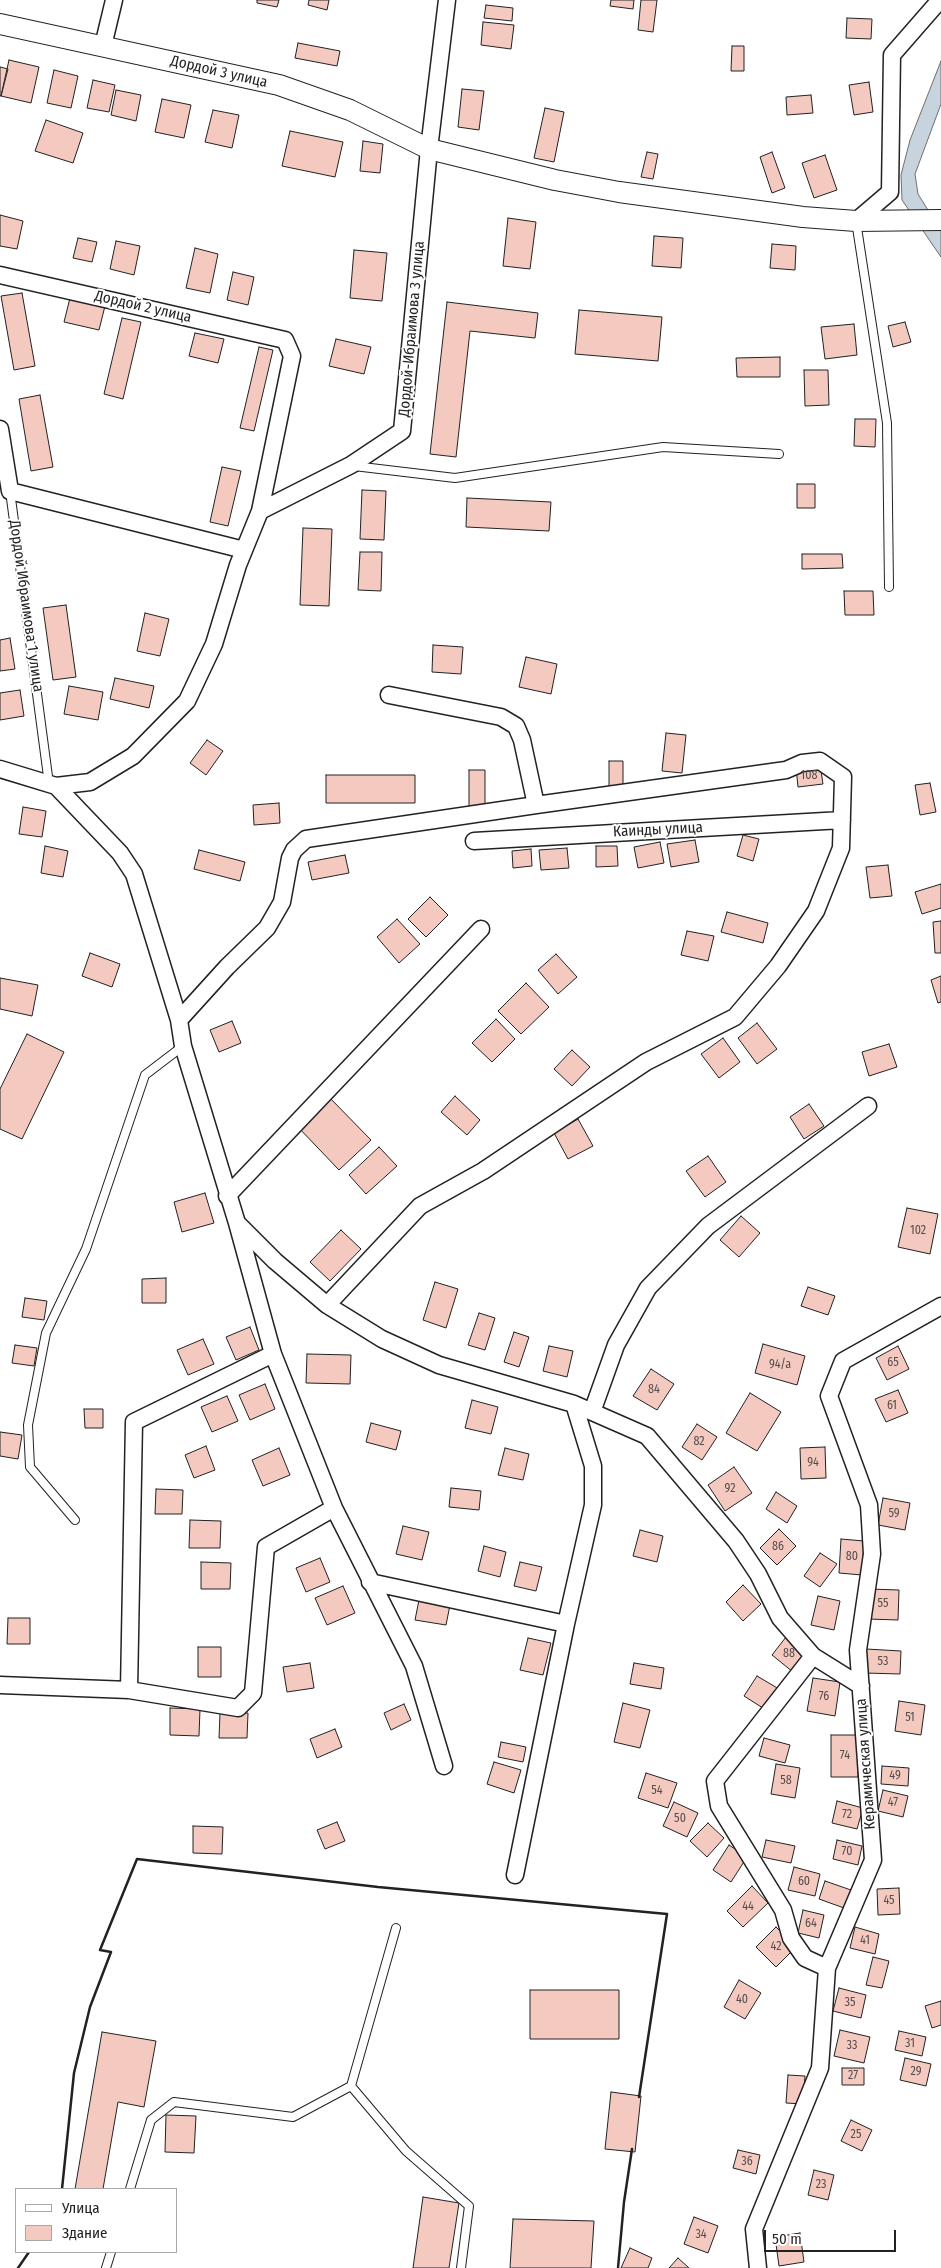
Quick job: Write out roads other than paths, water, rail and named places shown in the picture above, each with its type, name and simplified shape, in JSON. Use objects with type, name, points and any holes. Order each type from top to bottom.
[{"type":"street","points":[[102,46],[114,0]]},
{"type":"street","name":"Дордой-Ибраимова 3 улица","points":[[260,510],[351,465],[402,431],[429,149],[447,0]]},
{"type":"street","points":[[862,221],[890,192],[892,55],[940,0]]},
{"type":"street","name":"Дордой 3 улица","points":[[0,24],[279,85],[350,110],[429,149],[555,180],[619,192],[803,217],[862,221],[941,220]]},
{"type":"street","name":"Дордой 2 улица","points":[[0,275],[285,340],[292,356],[260,510]]},
{"type":"street","name":"Дордой Ибраимова 1 улица","points":[[0,429],[10,491]]},
{"type":"street","points":[[10,491],[244,550]]},
{"type":"street","points":[[0,769],[53,785],[90,782],[133,756],[187,701],[214,644],[244,550],[260,510]]},
{"type":"street","points":[[389,695],[501,718],[516,726],[522,740],[536,805]]},
{"type":"street","points":[[179,1020],[267,928],[282,902],[290,858],[294,850],[306,839],[786,770],[802,763],[820,761],[843,777],[841,848],[816,911],[778,966],[735,1017],[646,1062],[483,1172],[420,1206],[327,1305]]},
{"type":"street","points":[[53,785],[120,853],[134,874],[179,1020],[183,1046],[227,1196],[237,1223],[273,1354],[334,1508],[414,1666],[444,1766]]},
{"type":"street","name":"Каинды улица","points":[[474,841],[842,820]]},
{"type":"street","points":[[227,1196],[480,929]]},
{"type":"street","points":[[592,1412],[616,1345],[648,1288],[708,1226],[868,1106]]},
{"type":"street","points":[[237,1223],[276,1261],[327,1305],[382,1340],[439,1365],[574,1404],[647,1436],[736,1541],[758,1574],[780,1618],[813,1656],[861,1686]]},
{"type":"street","name":"Керамическая улица","points":[[758,2268],[754,2229],[820,2068],[827,1968],[873,1860],[858,1650],[872,1554],[869,1505],[829,1396],[843,1361],[941,1306]]},
{"type":"street","points":[[129,1690],[134,1422],[273,1354]]},
{"type":"street","points":[[515,1875],[566,1624],[593,1505],[593,1466],[574,1404]]},
{"type":"street","points":[[0,1685],[129,1690],[238,1708],[253,1693],[266,1547],[334,1508]]},
{"type":"street","points":[[370,1582],[566,1624]]},
{"type":"street","points":[[813,1656],[715,1781],[719,1806],[782,1910],[791,1938],[805,1958],[827,1968]]},
{"type":"lane","points":[[862,221],[887,424],[889,587]]},
{"type":"lane","points":[[351,465],[455,478],[663,447],[779,454]]},
{"type":"lane","name":"Дордой Ибраимова 1 улица","points":[[10,491],[53,785]]},
{"type":"lane","points":[[75,1520],[30,1467],[28,1425],[46,1333],[86,1249],[145,1075],[183,1046]]},
{"type":"lane","points":[[130,2188],[151,2120],[174,2102],[293,2117],[351,2086],[396,1928]]},
{"type":"lane","points":[[351,2086],[406,2151],[469,2206],[461,2268]]},
{"type":"lane","points":[[106,2268],[111,2253]]}]
